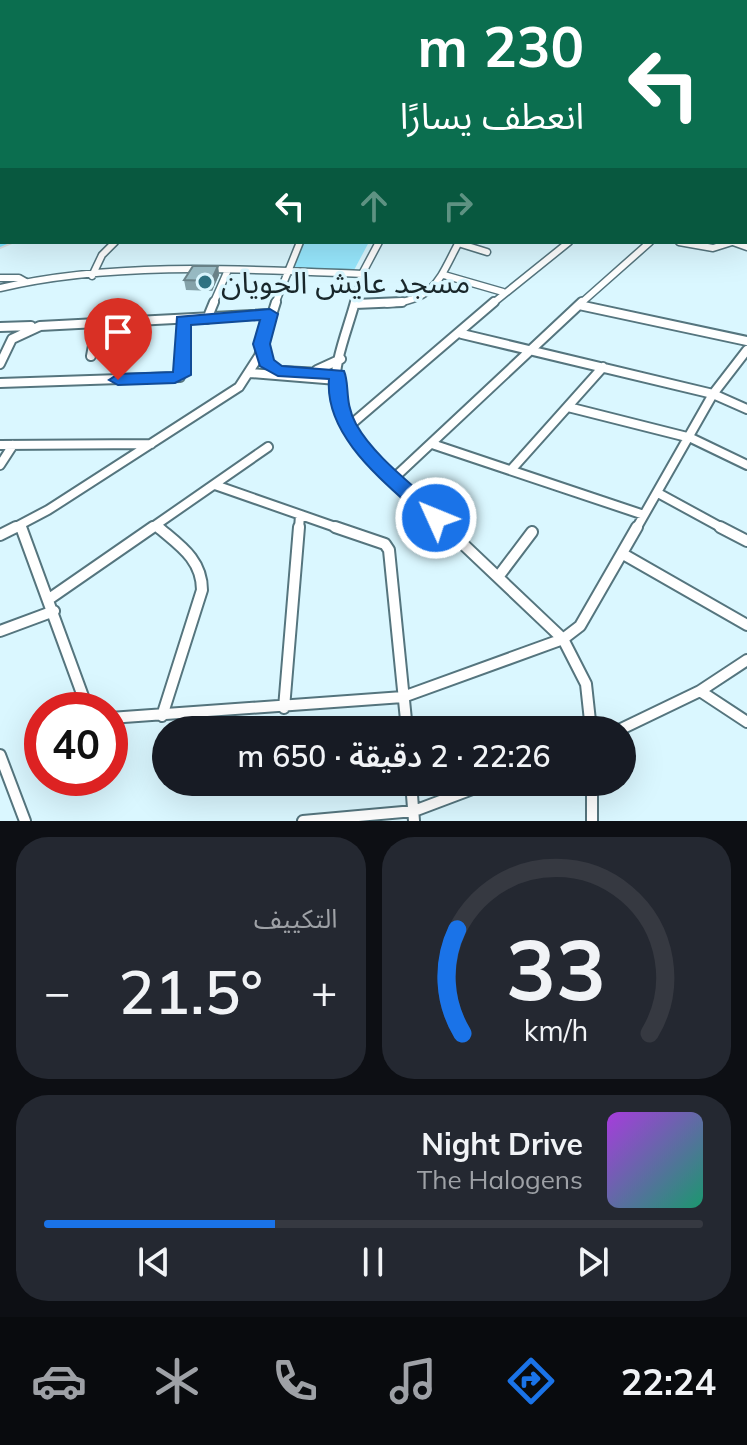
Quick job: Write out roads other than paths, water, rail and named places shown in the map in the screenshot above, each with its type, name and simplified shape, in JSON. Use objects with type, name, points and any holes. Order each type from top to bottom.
[{"type":"street","points":[[92,276],[102,255],[113,244]]},
{"type":"street","points":[[239,387],[261,355],[284,270],[299,244]]},
{"type":"street","points":[[378,244],[362,274],[337,382],[348,427],[394,478],[563,639],[586,684],[589,716]]},
{"type":"street","points":[[355,304],[406,303],[424,294],[444,275],[459,244]]},
{"type":"street","points":[[462,244],[487,252]]},
{"type":"street","points":[[348,427],[462,334],[503,292],[566,244]]},
{"type":"street","points":[[394,478],[435,445],[579,305],[648,244]]},
{"type":"street","points":[[692,244],[717,248],[728,244]]},
{"type":"street","points":[[207,319],[228,270]]},
{"type":"street","points":[[0,288],[26,282],[92,276],[228,270],[362,274]]},
{"type":"street","points":[[444,275],[503,292]]},
{"type":"street","points":[[0,278],[19,278],[26,282]]},
{"type":"street","points":[[579,305],[747,341]]},
{"type":"street","points":[[0,327],[270,314]]},
{"type":"street","points":[[0,383],[180,377],[183,320]]},
{"type":"street","points":[[91,356],[97,324]]},
{"type":"street","points":[[0,364],[12,339],[40,326]]},
{"type":"street","points":[[462,334],[713,394],[747,409]]},
{"type":"street","points":[[225,397],[249,371],[262,344]]},
{"type":"street","points":[[157,526],[198,563],[203,574],[202,590],[162,716],[403,697],[563,639],[580,626],[691,438],[713,394],[744,362],[747,350]]},
{"type":"street","points":[[261,355],[274,373]]},
{"type":"street","points":[[314,375],[341,359]]},
{"type":"street","points":[[511,470],[603,367]]},
{"type":"street","points":[[249,371],[314,375],[337,382]]},
{"type":"street","points":[[0,535],[21,526],[154,444],[239,387],[274,373]]},
{"type":"street","points":[[314,375],[337,382]]},
{"type":"street","points":[[568,407],[691,438],[747,465]]},
{"type":"street","points":[[0,445],[154,444]]},
{"type":"street","points":[[0,465],[13,445]]},
{"type":"street","points":[[435,445],[644,515]]},
{"type":"street","points":[[49,599],[268,447]]},
{"type":"street","points":[[215,485],[381,541],[389,550],[405,716]]},
{"type":"street","points":[[658,493],[747,541]]},
{"type":"street","points":[[284,708],[300,515]]},
{"type":"street","points":[[21,526],[82,692]]},
{"type":"street","points":[[498,577],[532,532]]},
{"type":"street","points":[[623,554],[747,625]]},
{"type":"street","points":[[0,631],[54,611]]},
{"type":"street","points":[[636,722],[700,691],[747,660]]},
{"type":"street","points":[[700,691],[747,722]]},
{"type":"street","points":[[128,717],[152,716]]},
{"type":"street","points":[[0,755],[25,821]]},
{"type":"street","points":[[412,796],[414,816]]},
{"type":"street","points":[[303,821],[414,816],[459,796]]},
{"type":"street","points":[[592,796],[592,821]]},
{"type":"place","name":"مسجد عايش الحويان","points":[[205,282]]}]
